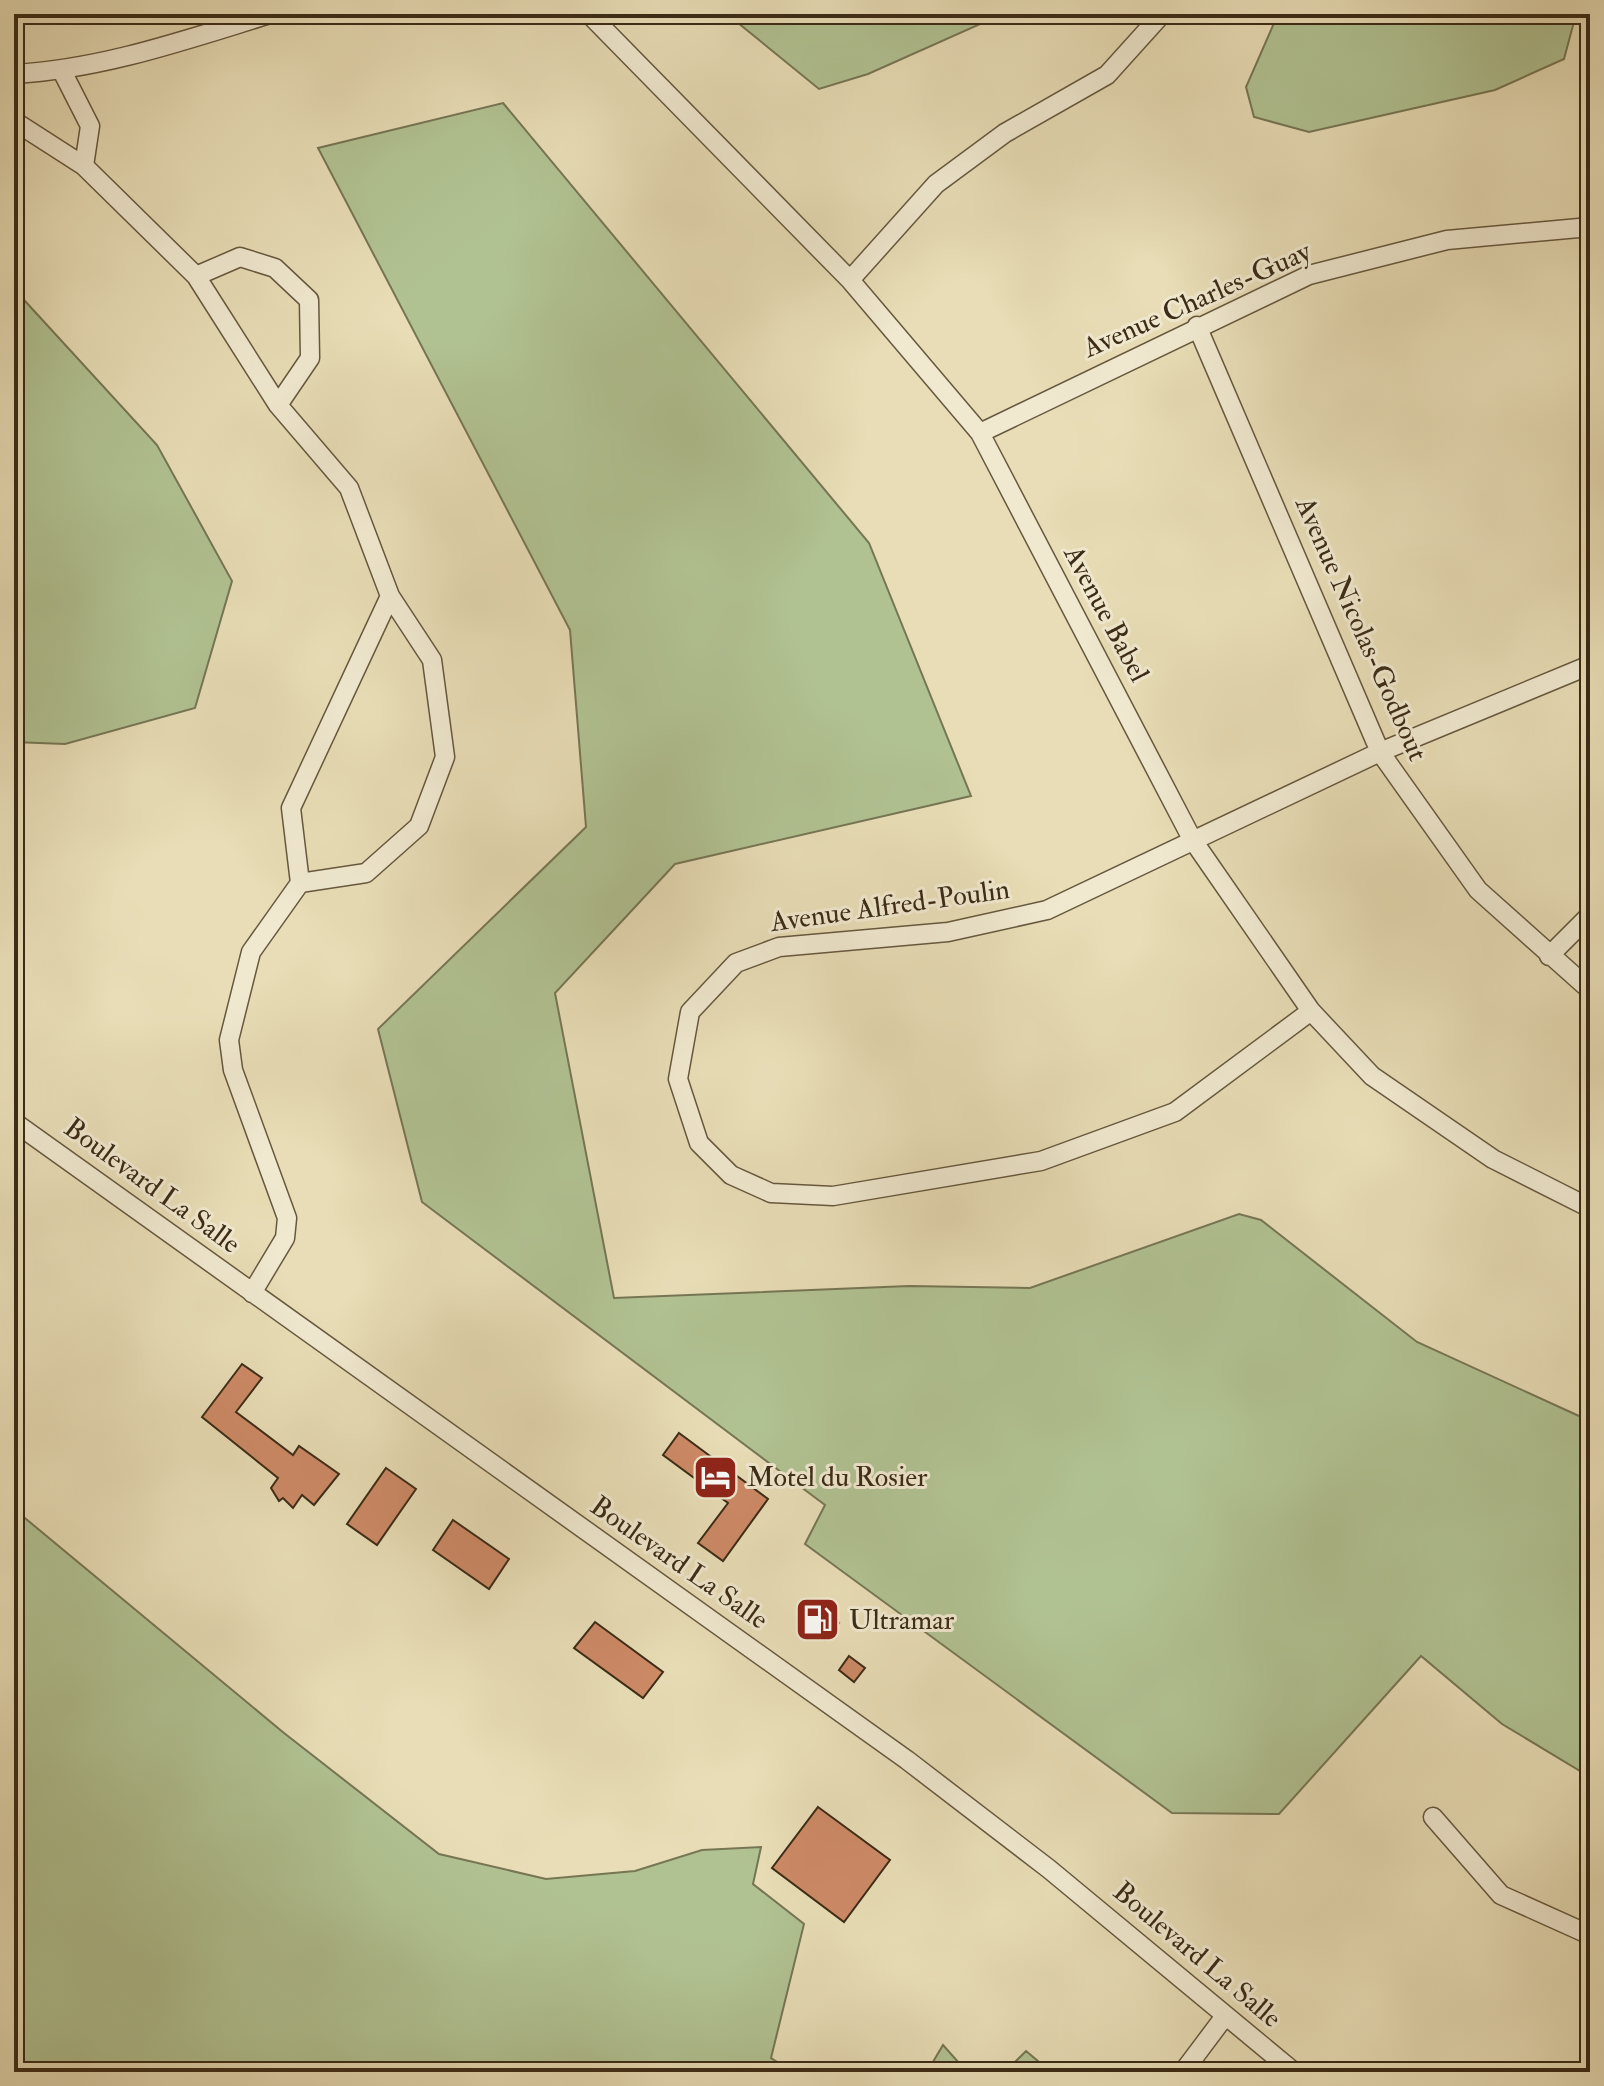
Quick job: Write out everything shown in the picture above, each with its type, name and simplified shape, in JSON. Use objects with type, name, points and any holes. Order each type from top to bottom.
[{"type":"street","points":[[14,74],[62,71],[120,59],[270,14]]},
{"type":"street","name":"Avenue Babel","points":[[589,14],[850,280],[980,433],[1192,839],[1311,1011],[1372,1076],[1493,1159],[1590,1208]]},
{"type":"street","points":[[850,280],[936,184],[1005,133],[1107,75],[1162,14]]},
{"type":"street","points":[[62,71],[90,126],[84,166]]},
{"type":"street","points":[[14,121],[84,166],[196,276],[278,405],[349,488],[390,596],[432,660],[445,757],[419,826],[366,873],[300,883]]},
{"type":"street","name":"Avenue Charles-Guay","points":[[980,433],[1197,326],[1309,275],[1447,240],[1590,227]]},
{"type":"street","points":[[196,276],[240,257],[275,268],[309,300],[310,358],[278,405]]},
{"type":"street","name":"Avenue Nicolas-Godbout","points":[[1197,326],[1380,752],[1478,890],[1590,990]]},
{"type":"street","points":[[252,1293],[285,1238],[287,1218],[233,1070],[229,1040],[251,952],[300,883],[291,808],[390,596]]},
{"type":"street","name":"Avenue Alfred-Poulin","points":[[1311,1011],[1175,1112],[1041,1161],[833,1196],[771,1193],[731,1175],[699,1143],[678,1079],[690,1012],[736,963],[779,947],[948,932],[1047,910],[1380,752],[1590,665]]},
{"type":"street","points":[[1549,956],[1590,915]]},
{"type":"street","name":"Boulevard La Salle","points":[[14,1122],[907,1760],[1049,1869],[1294,2072]]},
{"type":"street","points":[[1433,1817],[1501,1895],[1590,1935]]},
{"type":"street","points":[[1183,2072],[1225,2016]]},
{"type":"green space","points":[[733,14],[992,14],[987,21],[868,74],[819,89],[737,22]]},
{"type":"green space","points":[[1278,14],[1576,14],[1564,59],[1495,90],[1309,132],[1254,117],[1246,87]]},
{"type":"green space","points":[[503,103],[869,543],[971,796],[675,864],[555,993],[614,1298],[909,1286],[1030,1288],[1239,1214],[1261,1220],[1417,1342],[1590,1421],[1590,1777],[1502,1724],[1421,1656],[1279,1814],[1172,1813],[805,1544],[825,1505],[422,1202],[378,1029],[586,827],[570,630],[318,148]]},
{"type":"green space","points":[[14,289],[157,445],[232,581],[195,708],[65,744],[14,742]]},
{"type":"green space","points":[[14,1509],[284,1733],[439,1854],[546,1879],[635,1871],[702,1850],[761,1847],[753,1884],[804,1924],[771,2058],[793,2072],[14,2072]]},
{"type":"green space","points":[[943,2045],[967,2072],[927,2072]]},
{"type":"green space","points":[[1026,2051],[1051,2072],[1005,2072]]},
{"type":"building","points":[[242,1364],[262,1378],[236,1412],[293,1455],[299,1446],[339,1474],[314,1505],[302,1495],[293,1508],[283,1498],[279,1501],[271,1488],[278,1478],[202,1417]]},
{"type":"building","name":"Motel du Rosier","points":[[679,1433],[768,1499],[723,1561],[698,1543],[728,1503],[663,1455]]},
{"type":"building","points":[[386,1468],[416,1489],[377,1545],[347,1524]]},
{"type":"building","points":[[453,1520],[509,1559],[489,1589],[433,1550]]},
{"type":"building","name":"Ultramar","points":[[811,1600],[839,1623],[825,1640],[797,1618]]},
{"type":"building","points":[[595,1622],[663,1672],[643,1698],[574,1648]]},
{"type":"building","points":[[849,1656],[865,1668],[854,1682],[839,1670]]},
{"type":"building","points":[[818,1807],[890,1860],[844,1922],[772,1868]]},
{"type":"place","name":"Motel du Rosier","points":[[716,1477]]},
{"type":"place","name":"Ultramar","points":[[818,1620]]}]
